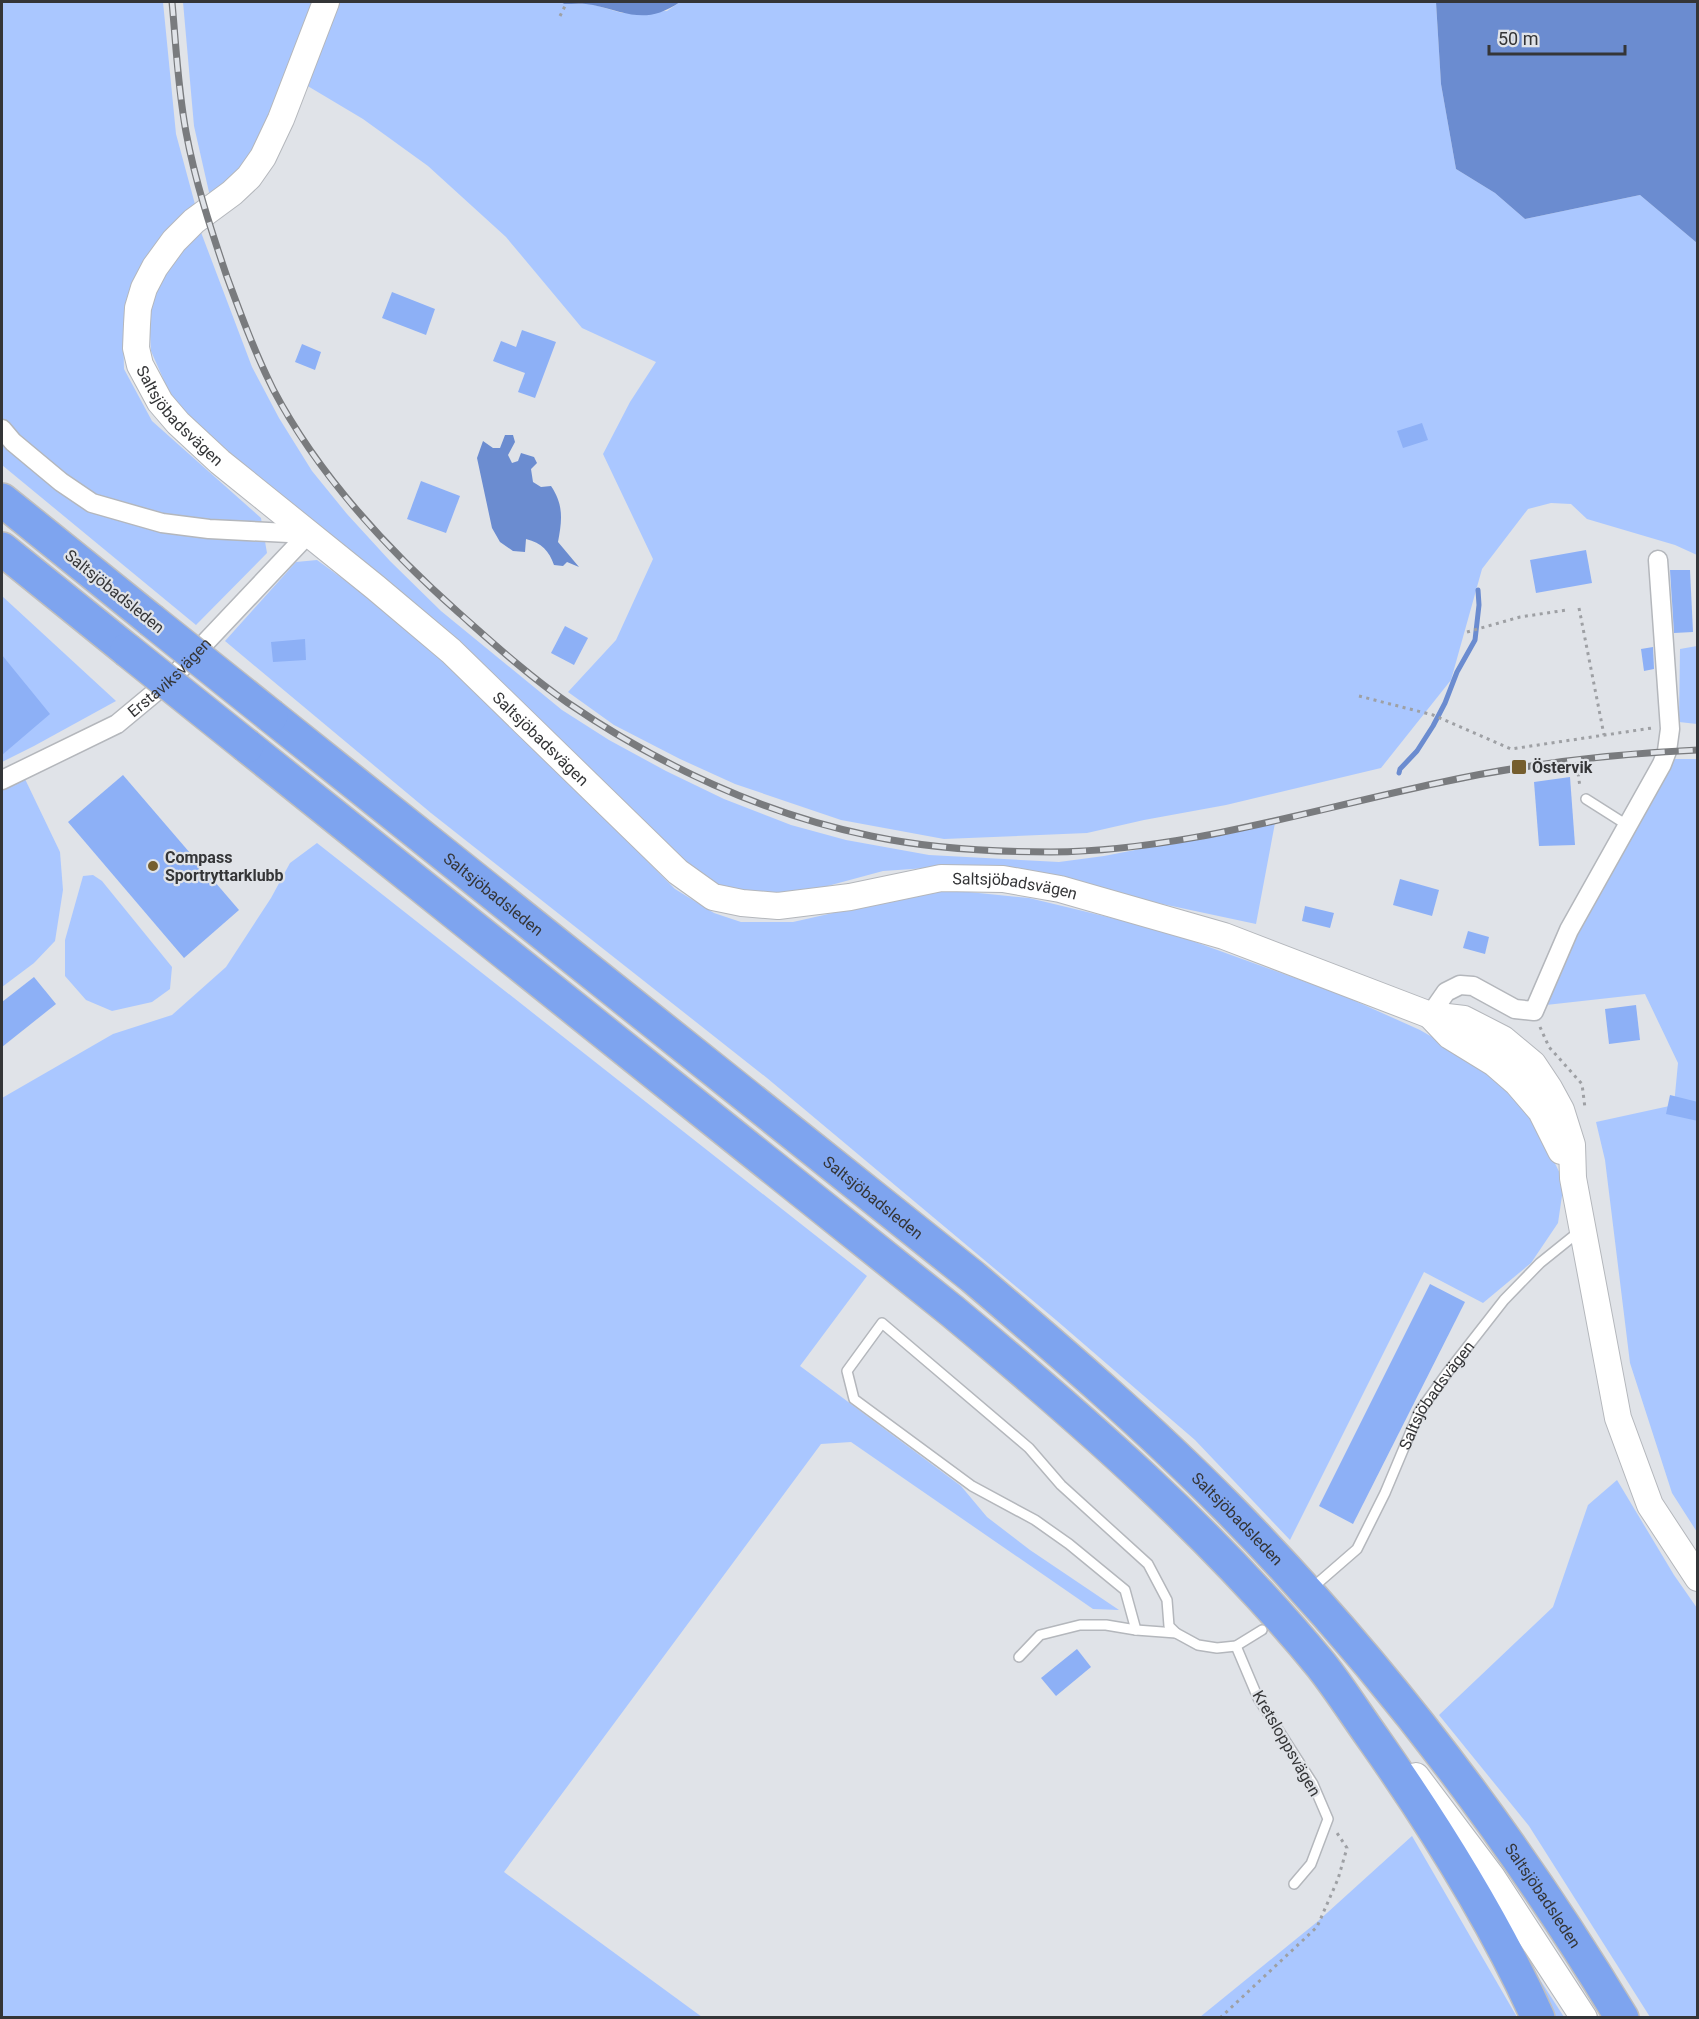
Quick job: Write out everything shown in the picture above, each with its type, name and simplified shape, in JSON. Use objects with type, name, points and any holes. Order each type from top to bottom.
[{"type":"highway","name":"Saltsjöbadsleden","points":[[2,500],[973,1277],[1069,1359],[1227,1507],[1318,1605],[1420,1725],[1515,1852],[1623,2018]]},
{"type":"highway","name":"Saltsjöbadsleden","points":[[2,549],[924,1288],[1038,1383],[1119,1455],[1192,1526],[1322,1666]]},
{"type":"highway","points":[[1322,1666],[1396,1771],[1463,1875],[1523,1985],[1538,2018]]},
{"type":"street","name":"Saltsjöbadsvägen","points":[[326,2],[281,119],[263,157],[249,177],[174,241],[155,267],[144,288],[138,308],[136,348],[140,365],[160,402],[178,423],[220,462],[452,651],[678,872],[713,897],[742,903],[778,906],[850,897],[941,878],[1003,879],[1060,889],[1224,936],[1430,1015],[1450,1036],[1494,1063],[1517,1083],[1541,1111],[1573,1178],[1618,1418],[1650,1504],[1698,1578]]},
{"type":"street","points":[[2,429],[13,442],[60,482],[92,503],[162,523],[198,528],[308,534]]},
{"type":"street","name":"Erstaviksvägen","points":[[2,780],[117,724],[170,680],[308,534]]},
{"type":"street","points":[[1430,1015],[1446,992],[1460,985],[1473,986],[1515,1009],[1534,1011],[1569,930],[1662,764],[1667,751],[1670,729],[1658,560]]},
{"type":"street","name":"Saltsjöbadsleden","points":[[1322,1666],[1406,1763],[1447,1816],[1492,1877],[1584,2018]]},
{"type":"lane","points":[[1586,799],[1627,825]]},
{"type":"lane","name":"Saltsjöbadsvägen","points":[[1319,1582],[1357,1549],[1385,1493],[1419,1412],[1447,1373],[1504,1300],[1540,1263],[1583,1229]]},
{"type":"lane","points":[[1136,1630],[1125,1590],[1043,1526],[1019,1510],[1001,1503],[972,1486],[854,1399],[846,1371],[882,1323],[1029,1448],[1061,1485],[1148,1564],[1167,1600],[1169,1626],[1176,1633],[1198,1645],[1218,1648],[1236,1646],[1262,1630]]},
{"type":"lane","points":[[1019,1656],[1040,1635],[1070,1628],[1106,1624],[1136,1630],[1176,1633]]},
{"type":"lane","name":"Kretsloppsvägen","points":[[1236,1646],[1258,1698],[1313,1784],[1328,1819]]},
{"type":"lane","points":[[1294,1884],[1311,1864],[1328,1819]]},
{"type":"path","points":[[560,16],[567,2]]},
{"type":"path","points":[[1579,608],[1604,735]]},
{"type":"path","points":[[1467,632],[1520,617],[1567,610]]},
{"type":"path","points":[[1359,696],[1433,716],[1511,748],[1658,727],[1670,729]]},
{"type":"path","points":[[1577,766],[1580,787],[1586,799]]},
{"type":"path","points":[[1220,2018],[1317,1927],[1338,1879],[1347,1848],[1328,1819]]},
{"type":"shaded area","points":[[2,2],[163,2],[176,134],[196,208],[133,286],[123,330],[124,369],[152,421],[261,518],[267,553],[196,625],[2,465]]},
{"type":"shaded area","points":[[183,2],[315,2],[257,149],[211,201],[194,126]]},
{"type":"shaded area","points":[[337,2],[561,2],[591,4],[622,13],[667,11],[680,2],[1436,2],[1441,84],[1456,169],[1495,193],[1525,219],[1640,195],[1697,243],[1697,555],[1675,545],[1587,519],[1571,504],[1551,503],[1528,509],[1482,569],[1451,680],[1381,768],[1226,805],[1087,833],[944,839],[841,820],[735,784],[614,725],[568,692],[616,640],[653,559],[603,454],[630,402],[656,362],[582,328],[506,237],[428,166],[363,119],[306,85]]},
{"type":"shaded area","points":[[561,2],[680,2],[657,13],[637,15],[590,4]]},
{"type":"shaded area","points":[[1436,2],[1697,2],[1697,243],[1640,195],[1525,219],[1495,193],[1456,169],[1441,84]]},
{"type":"shaded area","points":[[199,227],[252,367],[279,418],[312,471],[390,561],[441,611],[562,710],[609,740],[724,799],[791,825],[846,840],[929,855],[1059,862],[1104,856],[1275,823],[1256,924],[1013,872],[941,867],[883,871],[809,891],[750,897],[716,887],[689,872],[431,622],[201,428],[172,399],[151,351],[149,319],[158,282]]},
{"type":"shaded area","points":[[505,435],[513,435],[515,442],[508,455],[512,463],[518,461],[521,453],[534,457],[537,463],[531,469],[533,482],[541,487],[551,486],[555,493],[561,513],[558,542],[579,567],[567,562],[563,566],[554,565],[544,548],[526,539],[525,552],[513,551],[500,542],[492,528],[477,458],[483,441],[493,448],[500,448]]},
{"type":"shaded area","points":[[317,560],[383,608],[446,659],[675,889],[714,913],[741,922],[793,922],[939,889],[1029,898],[1162,930],[1342,995],[1420,1030],[1474,1061],[1512,1095],[1538,1128],[1564,1182],[1558,1223],[1531,1263],[1483,1303],[1424,1272],[1290,1540],[1195,1440],[1056,1320],[767,1078],[431,813],[225,641],[296,562]]},
{"type":"shaded area","points":[[2,596],[116,701],[2,762]]},
{"type":"shaded area","points":[[1697,646],[1697,724],[1679,722],[1680,649]]},
{"type":"shaded area","points":[[1670,759],[1697,759],[1697,1532],[1672,1493],[1630,1363],[1605,1160],[1596,1122],[1674,1105],[1678,1063],[1645,994],[1546,1005],[1561,961],[1604,886]]},
{"type":"shaded area","points":[[25,779],[60,852],[63,890],[55,941],[34,963],[2,987],[2,790]]},
{"type":"shaded area","points":[[317,843],[867,1276],[800,1366],[961,1486],[987,1517],[1030,1550],[1119,1610],[1093,1609],[851,1442],[821,1444],[504,1872],[702,2017],[2,2017],[2,1098],[113,1034],[172,1015],[226,967],[271,898],[290,863]]},
{"type":"shaded area","points":[[93,875],[102,881],[172,967],[170,989],[152,1002],[112,1011],[86,1000],[65,976],[65,940],[83,876]]},
{"type":"shaded area","points":[[1617,1480],[1674,1575],[1697,1608],[1697,2017],[1650,2017],[1529,1826],[1439,1715],[1553,1607],[1588,1505]]},
{"type":"shaded area","points":[[1412,1836],[1517,2017],[1200,2017],[1317,1922]]},
{"type":"shaded area","points":[[1491,1904],[1564,2017],[1547,2017]]},
{"type":"building","points":[[392,292],[435,309],[426,335],[382,318]]},
{"type":"building","points":[[522,330],[556,342],[535,398],[518,392],[525,373],[493,361],[501,341],[516,347]]},
{"type":"building","points":[[302,344],[321,352],[315,370],[295,362]]},
{"type":"building","points":[[1422,423],[1428,440],[1403,448],[1397,431]]},
{"type":"building","points":[[421,481],[460,496],[446,533],[407,519]]},
{"type":"building","points":[[1586,550],[1592,583],[1536,593],[1530,560]]},
{"type":"building","points":[[1670,570],[1690,570],[1693,632],[1674,633]]},
{"type":"building","points":[[565,626],[588,638],[574,665],[551,653]]},
{"type":"building","points":[[305,639],[306,660],[273,662],[271,642]]},
{"type":"building","points":[[1653,647],[1654,669],[1644,671],[1641,649]]},
{"type":"building","points":[[2,655],[50,714],[2,755]]},
{"type":"building","name":"Compass Sportryttarklubb","points":[[123,775],[239,910],[184,958],[68,822]]},
{"type":"building","points":[[1570,777],[1575,845],[1539,846],[1534,782]]},
{"type":"building","points":[[1400,879],[1439,890],[1432,916],[1393,905]]},
{"type":"building","points":[[1305,906],[1334,913],[1330,928],[1302,921]]},
{"type":"building","points":[[1468,931],[1489,937],[1485,954],[1463,948]]},
{"type":"building","points":[[34,977],[56,1004],[2,1047],[2,1002]]},
{"type":"building","points":[[1636,1005],[1640,1040],[1609,1044],[1605,1009]]},
{"type":"building","points":[[1670,1095],[1698,1102],[1698,1121],[1666,1114]]},
{"type":"building","points":[[1430,1284],[1465,1302],[1353,1524],[1319,1506]]},
{"type":"building","points":[[1077,1649],[1091,1667],[1056,1696],[1041,1678]]},
{"type":"waterway","points":[[1399,773],[1433,726],[1457,672],[1475,640],[1479,605],[1478,590]]},
{"type":"railway","points":[[172,2],[183,116],[194,169],[209,223],[260,362],[291,421],[333,481],[356,509],[380,537],[432,589],[539,682],[603,726],[675,767],[752,801],[831,827],[915,844],[961,849],[1051,852],[1100,850],[1198,837],[1470,776],[1535,765],[1632,754],[1698,750]]},
{"type":"place","name":"Östervik","points":[[1519,767]]},
{"type":"place","name":"Compass Sportryttarklubb","points":[[153,866]]}]
